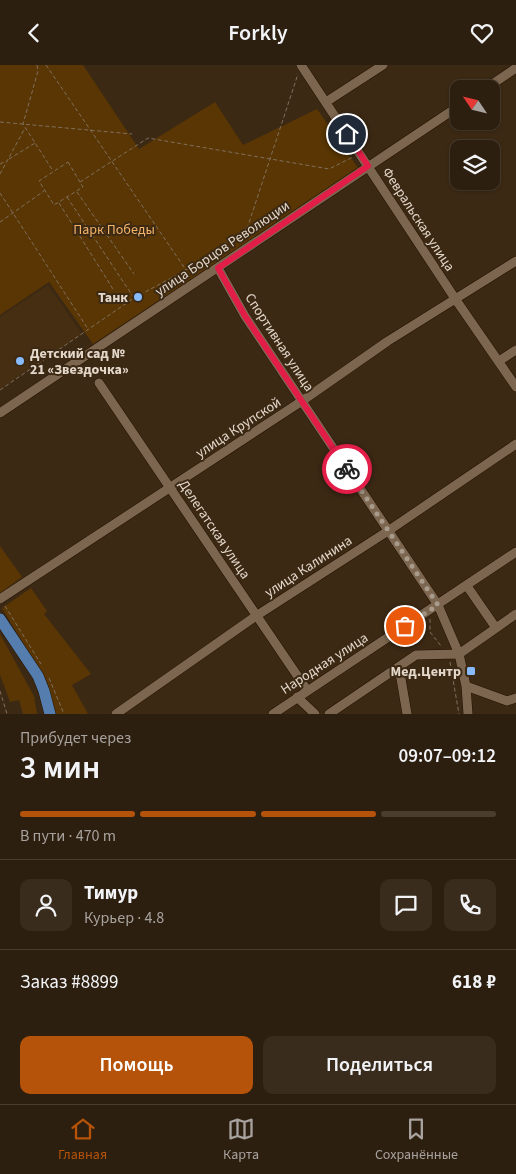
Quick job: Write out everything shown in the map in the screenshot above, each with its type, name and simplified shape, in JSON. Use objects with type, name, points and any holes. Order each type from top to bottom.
[{"type":"main road","points":[[0,619],[38,676],[50,714]]},
{"type":"street","points":[[326,102],[383,65]]},
{"type":"street","name":"Февральская улица","points":[[300,68],[326,102],[456,300],[516,387]]},
{"type":"street","points":[[498,80],[516,68]]},
{"type":"street","name":"улица Борцов Революции","points":[[0,413],[450,112]]},
{"type":"street","name":"улица Крупской","points":[[0,599],[302,401],[388,341],[516,261]]},
{"type":"street","name":"Спортивная улица","points":[[218,268],[245,316],[438,605],[459,654],[466,686],[468,714]]},
{"type":"street","points":[[498,361],[516,350]]},
{"type":"street","name":"Делегатская улица","points":[[99,383],[307,690]]},
{"type":"street","name":"улица Калинина","points":[[116,714],[256,616],[388,531],[516,444]]},
{"type":"street","name":"Народная улица","points":[[273,714],[516,552]]},
{"type":"street","points":[[467,586],[496,628]]},
{"type":"street","points":[[329,714],[416,655],[459,654],[516,614]]},
{"type":"street","points":[[399,667],[407,714]]},
{"type":"street","points":[[466,686],[507,701],[516,698]]},
{"type":"street","points":[[297,697],[315,714]]},
{"type":"path","points":[[22,124],[38,71],[37,65]]},
{"type":"path","points":[[46,65],[186,270]]},
{"type":"path","points":[[243,242],[300,68]]},
{"type":"path","points":[[0,122],[132,134]]},
{"type":"path","points":[[22,124],[53,171]]},
{"type":"path","points":[[0,174],[25,128]]},
{"type":"path","points":[[80,182],[148,138],[329,169],[352,157]]},
{"type":"path","points":[[0,164],[35,143]]},
{"type":"path","points":[[68,162],[80,182],[83,187],[54,205],[39,181],[68,162]]},
{"type":"path","points":[[0,223],[45,191]]},
{"type":"path","points":[[76,191],[134,274]]},
{"type":"path","points":[[0,193],[88,329]]},
{"type":"path","points":[[67,197],[134,298]]},
{"type":"path","points":[[58,202],[113,289]]},
{"type":"path","points":[[0,390],[134,298],[186,270],[248,227]]},
{"type":"path","points":[[430,616],[430,632],[448,654],[459,714]]},
{"type":"path","points":[[0,691],[7,714]]},
{"type":"shaded area","name":"Детский сад № 21 «Звездочка»","points":[[48,285],[82,334],[0,389],[0,317]]},
{"type":"green space","name":"Парк Победы","points":[[0,65],[83,65],[139,149],[215,102],[243,145],[317,109],[358,168],[93,344],[49,282],[0,315]]},
{"type":"green space","points":[[0,546],[22,577],[0,593]]},
{"type":"green space","points":[[31,588],[47,611],[44,614],[91,674],[72,685],[88,714],[54,714],[48,685],[2,608]]},
{"type":"green space","points":[[0,634],[34,696],[37,714],[23,714],[19,700],[10,702],[0,675]]},
{"type":"way so far","points":[[347,469],[438,605],[405,626]]},
{"type":"place","name":"Танк","points":[[138,297]]},
{"type":"place","name":"Детский сад № 21 «Звездочка»","points":[[20,361]]},
{"type":"place","name":"Мед.Центр","points":[[471,671]]},
{"type":"route","points":[[347,134],[368,166],[218,268],[245,316],[347,469]]}]
